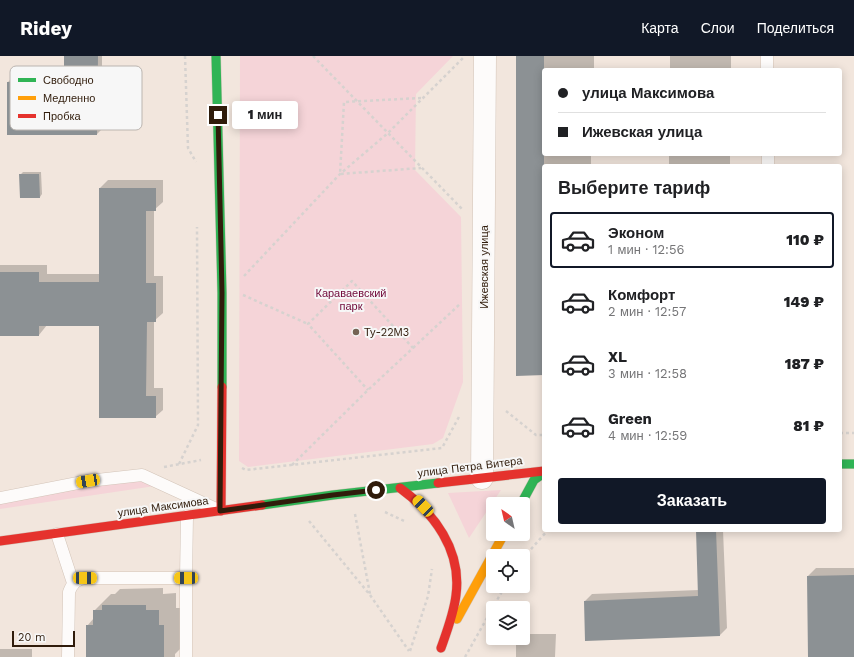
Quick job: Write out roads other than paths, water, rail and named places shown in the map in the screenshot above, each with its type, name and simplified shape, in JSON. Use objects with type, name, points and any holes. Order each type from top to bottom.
[{"type":"main road","points":[[216,56],[222,293],[220,511]]},
{"type":"main road","points":[[842,464],[854,464]]},
{"type":"main road","name":"улица Петра Витера","points":[[400,488],[542,472]]},
{"type":"main road","points":[[525,497],[534,480],[542,474]]},
{"type":"main road","points":[[400,488],[415,498],[431,515],[442,530],[455,566],[457,588],[453,611],[441,648]]},
{"type":"main road","name":"улица Максимова","points":[[0,541],[333,495],[400,488]]},
{"type":"main road","points":[[436,657],[500,541]]},
{"type":"street","name":"Ижевская улица","points":[[482,478],[485,56]]},
{"type":"lane","points":[[766,56],[767,68]]},
{"type":"lane","points":[[0,498],[88,481],[142,474],[220,511]]},
{"type":"lane","points":[[186,657],[187,516]]},
{"type":"lane","points":[[57,534],[73,583]]},
{"type":"lane","points":[[68,657],[69,592],[73,583],[80,578],[186,578]]},
{"type":"place","name":"Ту-22М3","points":[[356,332]]},
{"type":"park label","name":"Караваевский парк","points":[[351,299]]}]
